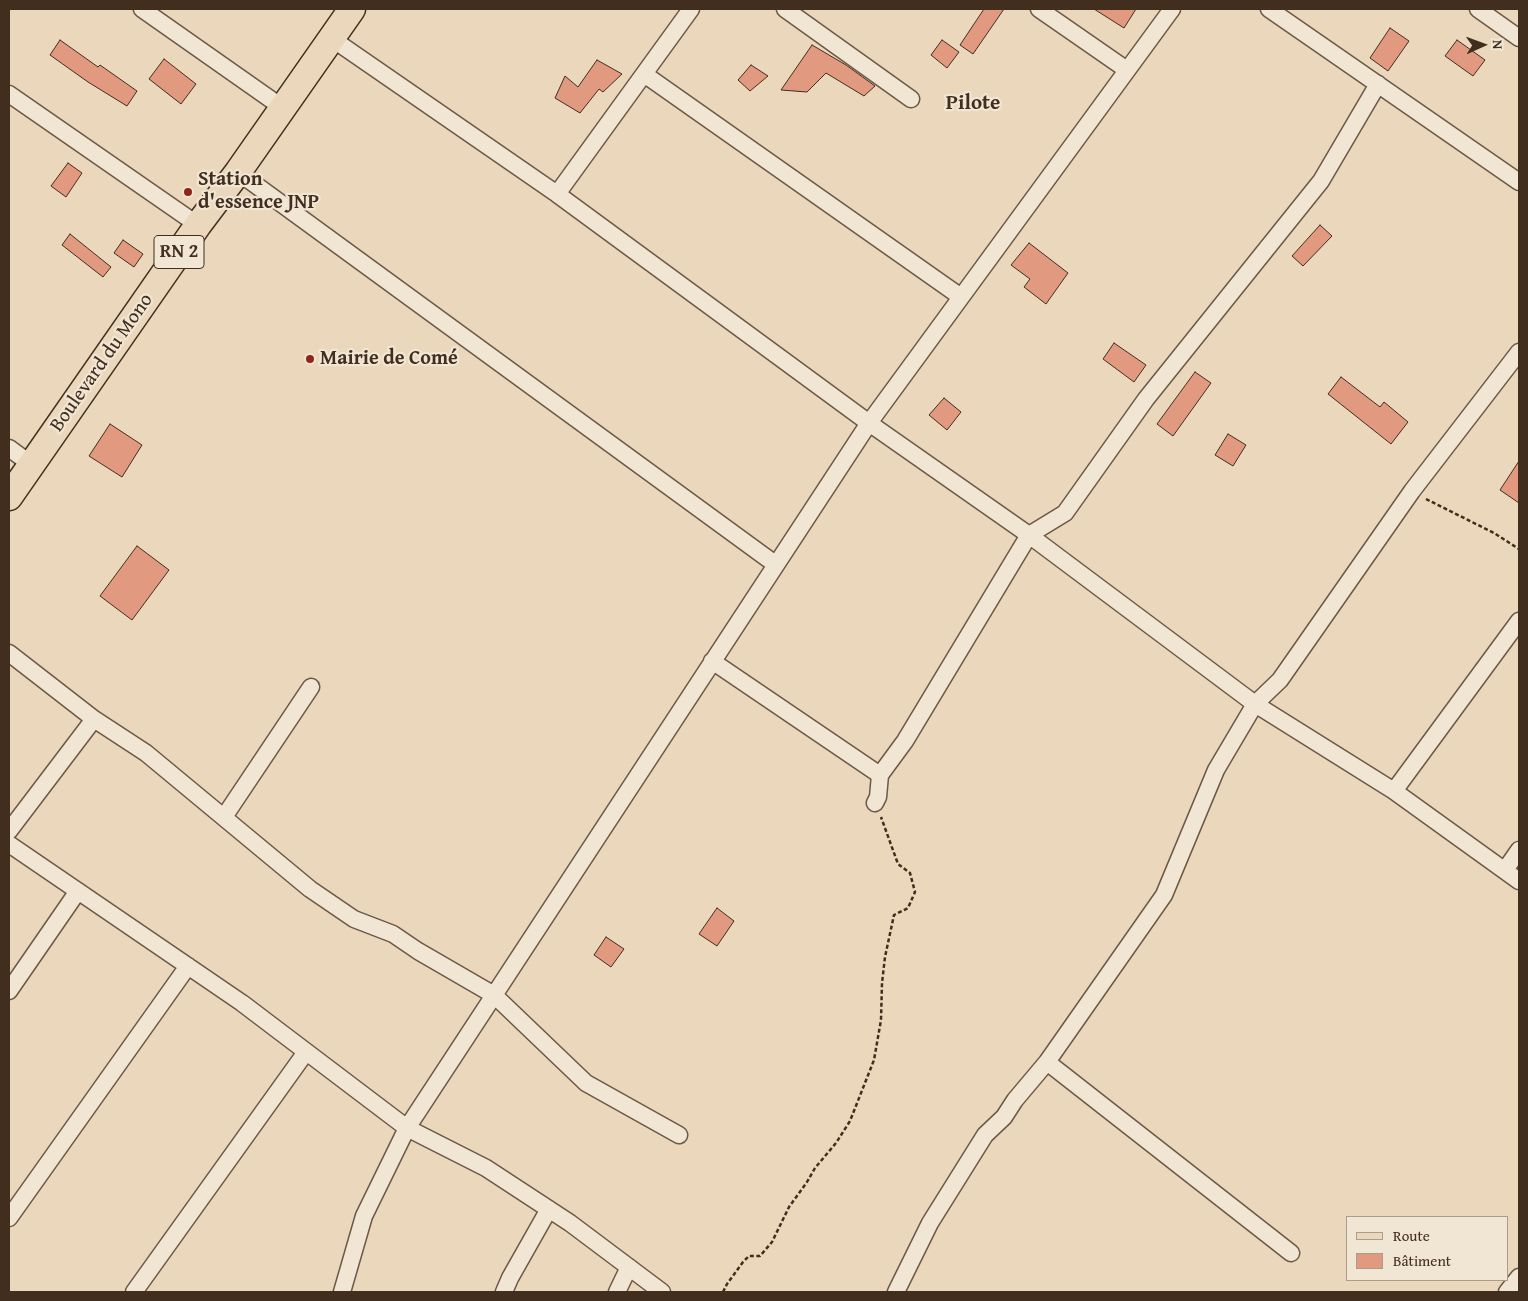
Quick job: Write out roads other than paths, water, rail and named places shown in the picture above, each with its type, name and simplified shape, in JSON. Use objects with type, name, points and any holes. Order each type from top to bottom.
[{"type":"main road","name":"Boulevard du Mono","points":[[9,497],[198,225],[238,172],[352,9]]},
{"type":"street","points":[[142,9],[283,108]]},
{"type":"street","points":[[558,194],[691,9]]},
{"type":"street","points":[[785,9],[911,99]]},
{"type":"street","points":[[1038,9],[1127,70]]},
{"type":"street","points":[[342,1292],[364,1216],[407,1128],[869,423],[1172,9]]},
{"type":"street","points":[[1269,9],[1519,182]]},
{"type":"street","points":[[1478,9],[1519,38]]},
{"type":"street","points":[[331,38],[558,194],[869,423],[1029,535],[1255,704],[1394,791],[1519,881]]},
{"type":"street","points":[[644,74],[961,297]]},
{"type":"street","points":[[875,803],[878,797],[880,775],[905,741],[1029,535],[1065,513],[1146,399],[1321,180],[1378,84]]},
{"type":"street","points":[[9,94],[198,225]]},
{"type":"street","points":[[238,172],[775,564]]},
{"type":"street","points":[[896,1292],[930,1223],[985,1136],[1004,1117],[1015,1100],[1047,1062],[1164,895],[1216,770],[1255,704],[1280,680],[1412,491],[1519,352]]},
{"type":"street","points":[[9,448],[32,465]]},
{"type":"street","points":[[1394,791],[1519,621]]},
{"type":"street","points":[[9,653],[94,719],[146,753],[310,889],[354,919],[393,934],[418,951],[494,995],[586,1083],[678,1135]]},
{"type":"street","points":[[712,661],[880,775]]},
{"type":"street","points":[[224,817],[311,687]]},
{"type":"street","points":[[9,831],[94,719]]},
{"type":"street","points":[[9,844],[242,1003],[407,1128],[486,1168],[549,1209],[662,1292]]},
{"type":"street","points":[[1505,870],[1519,850]]},
{"type":"street","points":[[9,991],[78,891]]},
{"type":"street","points":[[9,1218],[188,966]]},
{"type":"street","points":[[134,1292],[306,1052]]},
{"type":"street","points":[[1047,1062],[1291,1253]]},
{"type":"street","points":[[504,1292],[549,1209]]},
{"type":"street","points":[[617,1292],[629,1266]]},
{"type":"street","points":[[1507,1292],[1519,1277]]},
{"type":"place","name":"Station d'essence JNP","points":[[188,192]]},
{"type":"place","name":"Mairie de Comé","points":[[310,359]]},
{"type":"district","name":"Pilote","points":[[973,104]]}]
